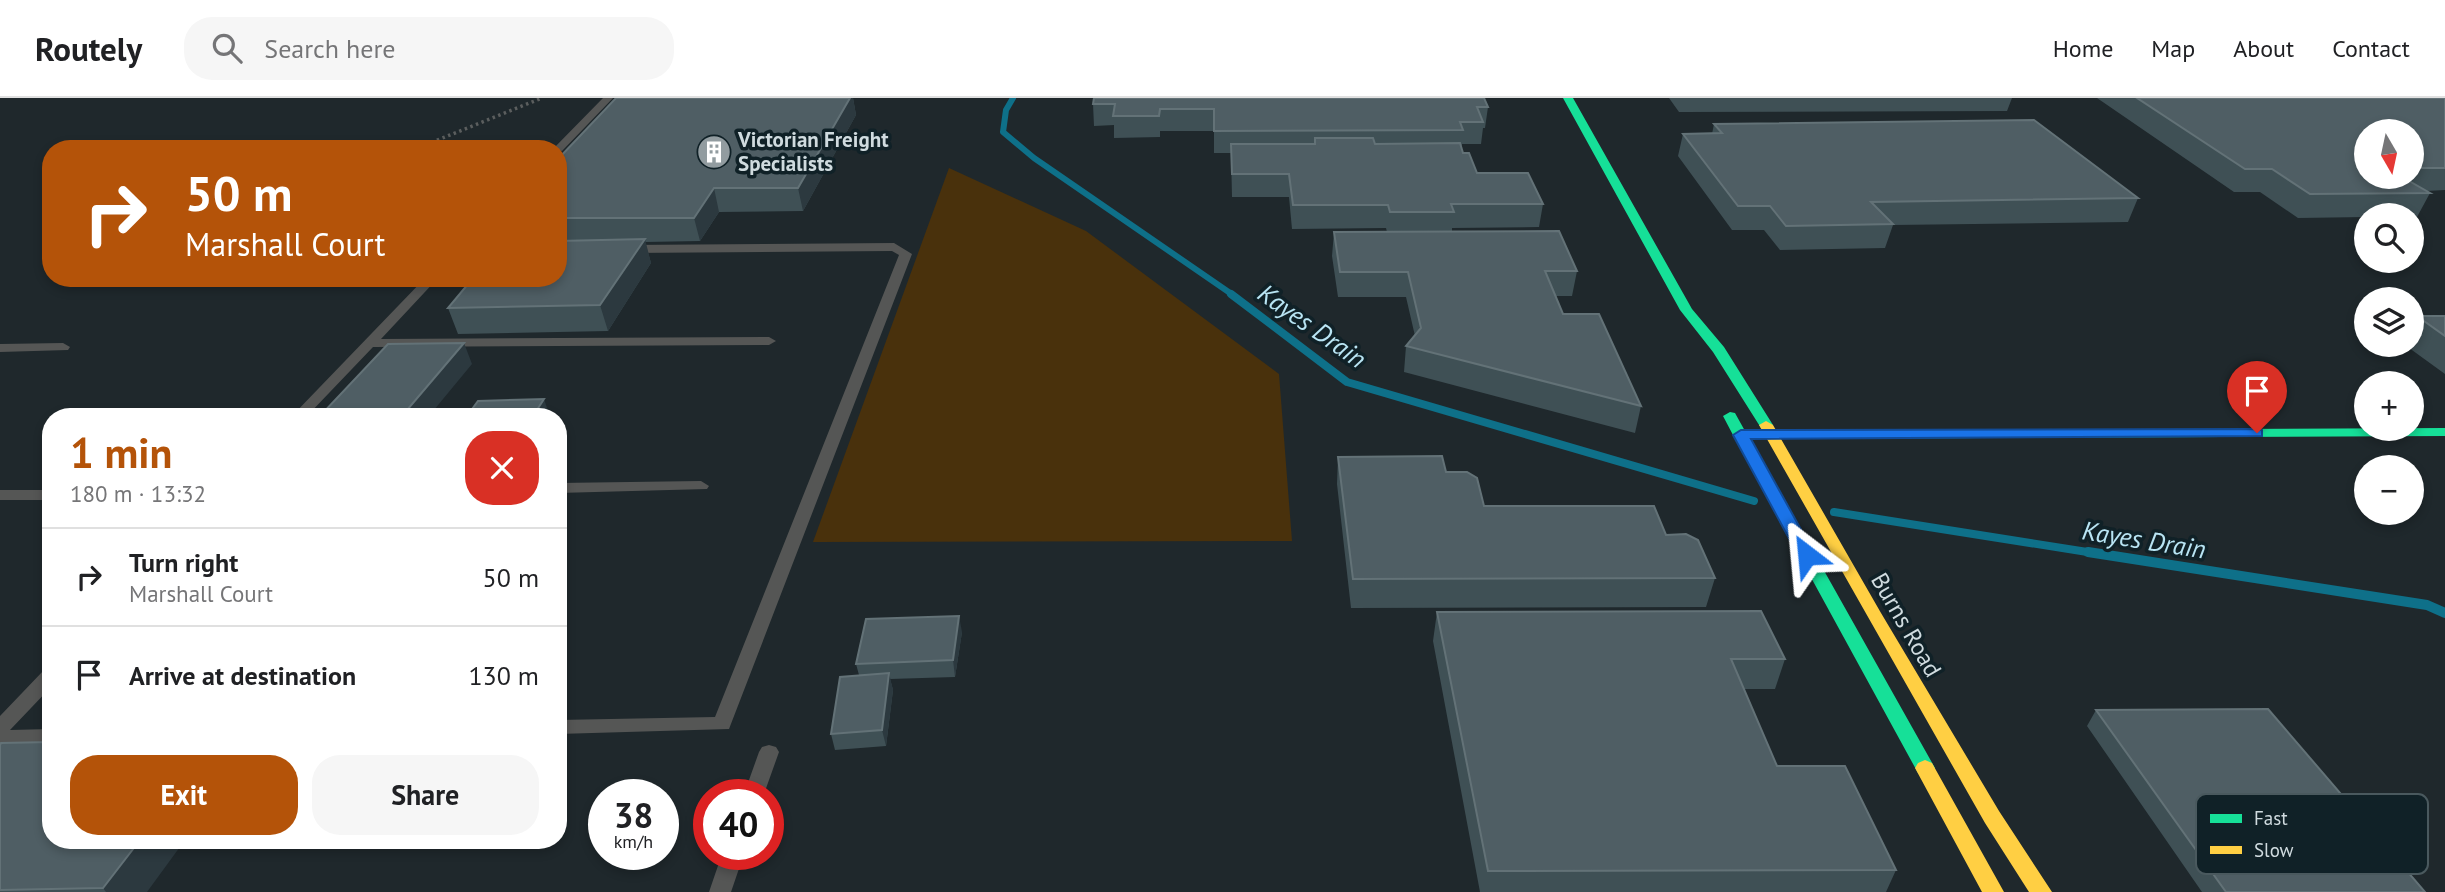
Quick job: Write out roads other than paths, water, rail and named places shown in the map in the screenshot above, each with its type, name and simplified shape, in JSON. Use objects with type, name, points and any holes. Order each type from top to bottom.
[{"type":"street","name":"Burns Road","points":[[1568,98],[1686,310],[1719,350],[1773,435],[1872,613],[1992,817],[2041,892]]},
{"type":"street","name":"Burns Road","points":[[1686,310],[1698,348]]},
{"type":"street","points":[[1724,404],[1993,892]]},
{"type":"street","points":[[1741,435],[2445,432]]},
{"type":"lane","points":[[567,140],[608,98]]},
{"type":"lane","points":[[567,727],[722,724],[906,254],[894,247],[612,249]]},
{"type":"lane","points":[[307,408],[423,287]]},
{"type":"lane","points":[[369,343],[769,341]]},
{"type":"lane","points":[[0,348],[63,347]]},
{"type":"lane","points":[[567,488],[701,486]]},
{"type":"lane","points":[[0,495],[42,495]]},
{"type":"lane","points":[[0,728],[42,684]]},
{"type":"lane","points":[[0,737],[42,736]]},
{"type":"lane","points":[[759,779],[769,752]]},
{"type":"lane","points":[[720,892],[728,870]]},
{"type":"waterway","name":"Kayes Drain","points":[[1013,98],[1006,110],[1003,132],[1034,158],[1233,295]]},
{"type":"waterway","name":"Kayes Drain","points":[[1231,294],[1347,382],[1754,501]]},
{"type":"waterway","name":"Kayes Drain","points":[[1834,512],[2100,554]]},
{"type":"waterway","name":"Kayes Drain","points":[[2088,552],[2427,605],[2445,613]]},
{"type":"place","name":"Victorian Freight Specialists","points":[[714,152]]}]
